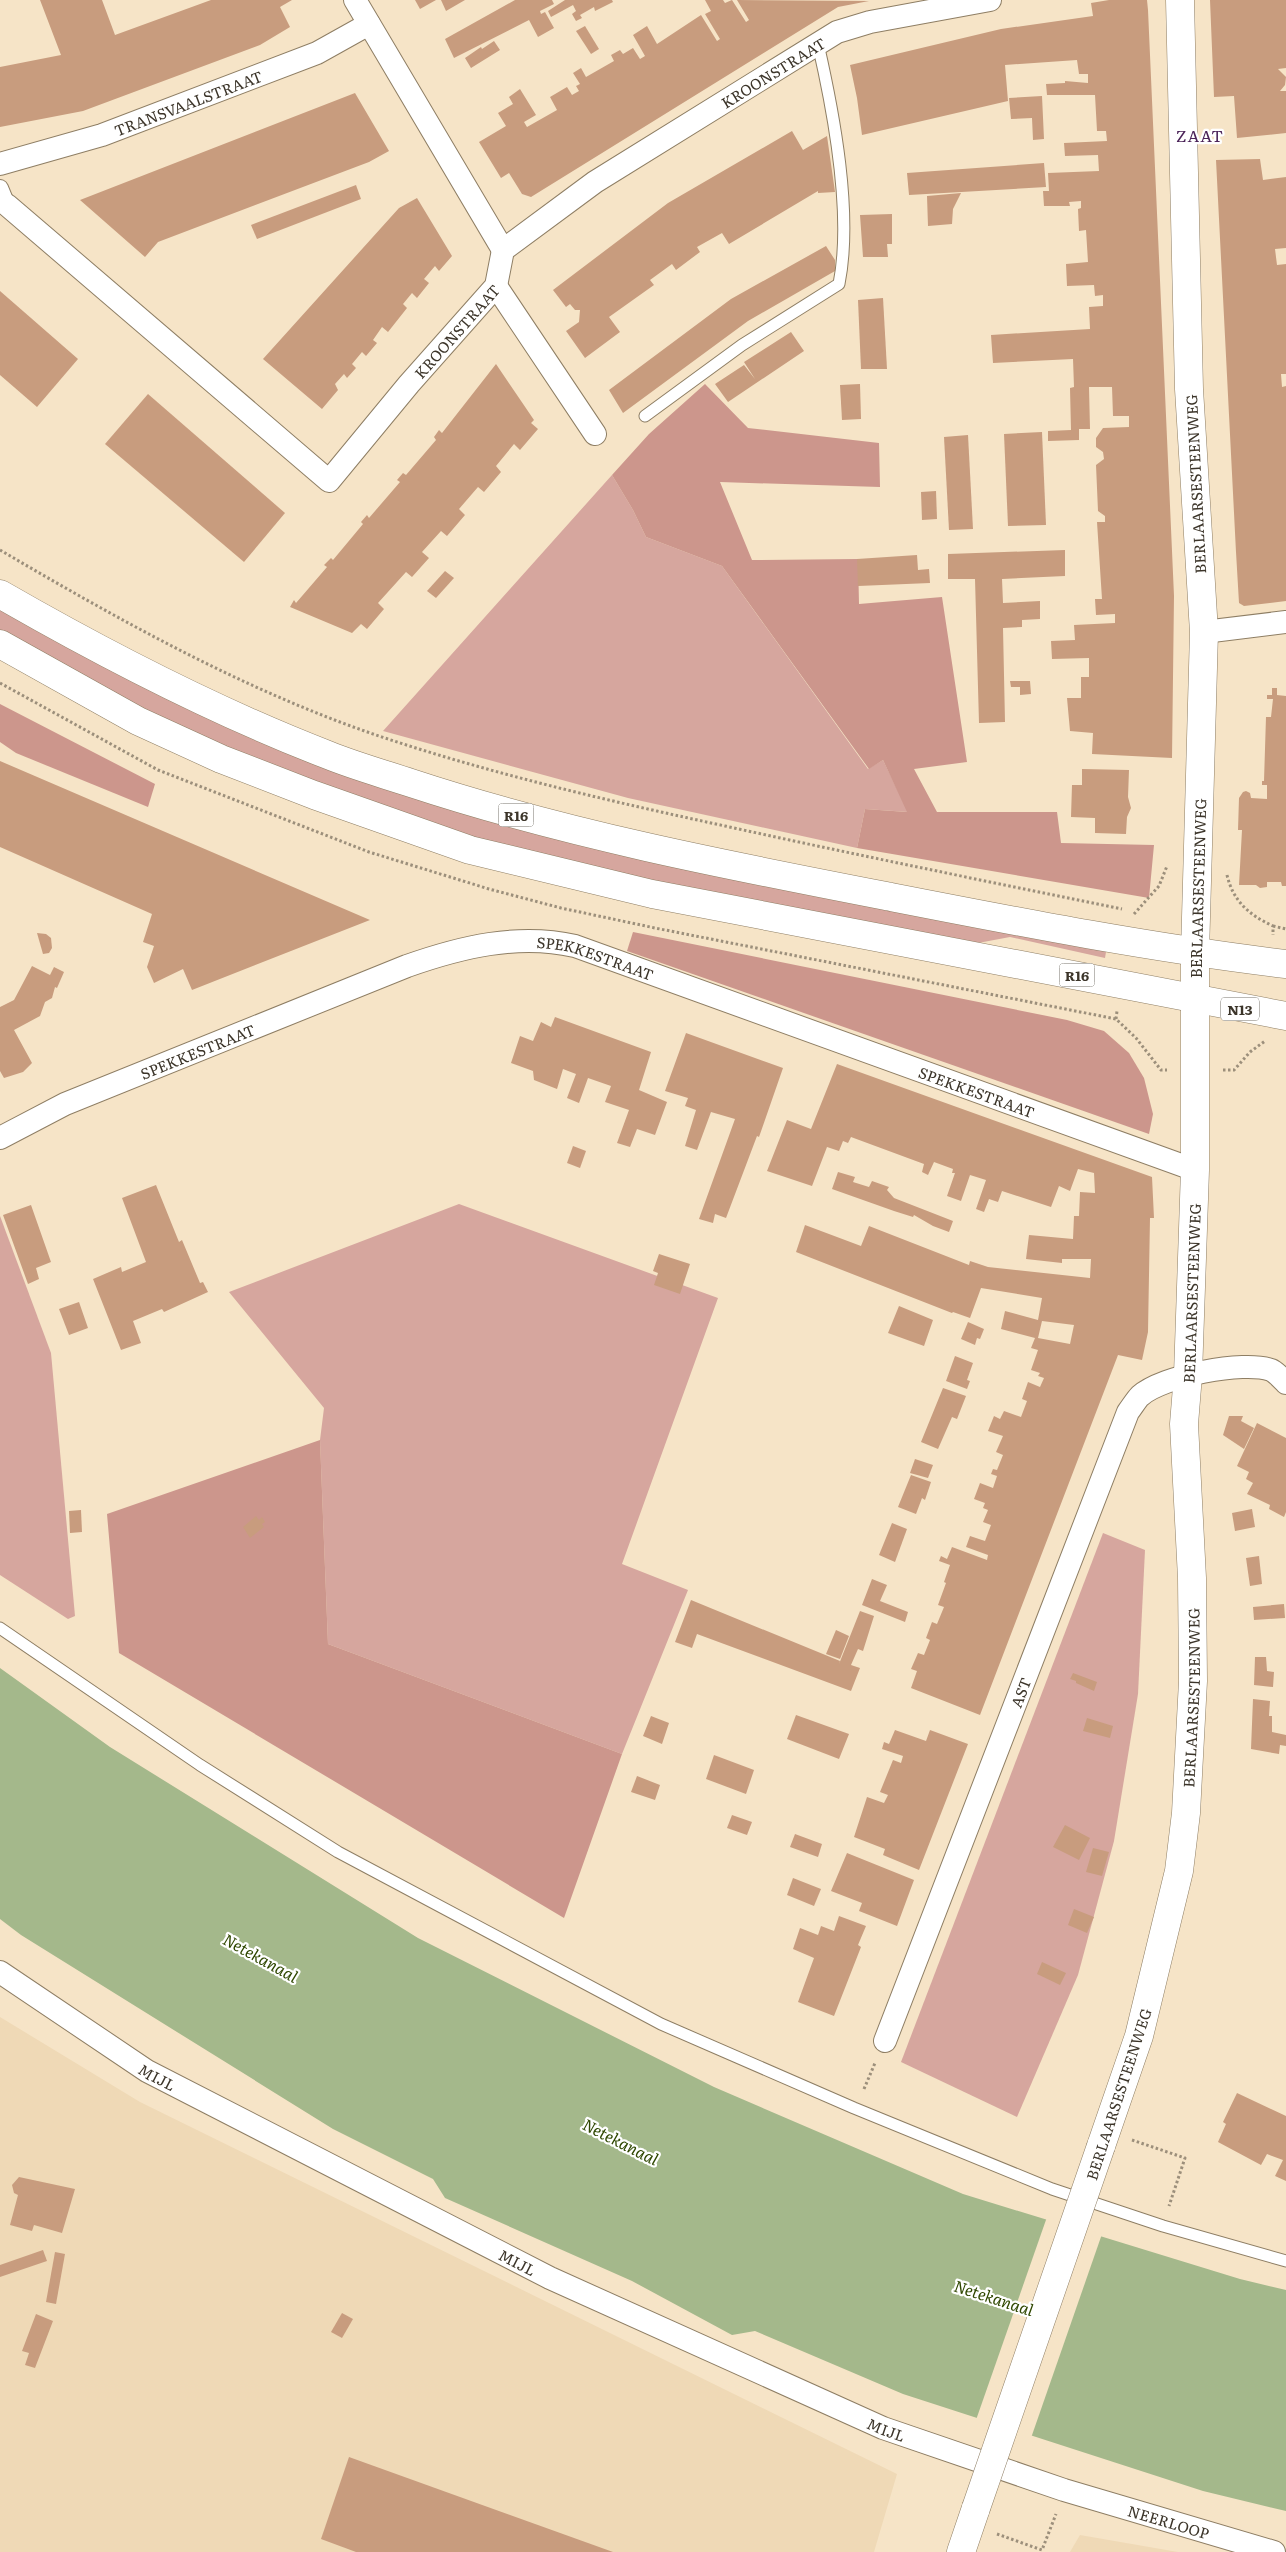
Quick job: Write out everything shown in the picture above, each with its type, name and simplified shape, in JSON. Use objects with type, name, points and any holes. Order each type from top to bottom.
[{"type":"main road","name":"BERLAARSESTEENWEG","points":[[961,2552],[1139,2036],[1154,1984],[1179,1871],[1185,1823],[1193,1680],[1192,1578],[1184,1424],[1188,1376],[1195,1170],[1195,953],[1204,632],[1189,388],[1180,0]]},
{"type":"main road","name":"R16","points":[[0,594],[156,680],[244,720],[330,756],[480,806],[560,827],[818,883],[1066,931],[1195,953]]},
{"type":"main road","name":"R16","points":[[0,644],[138,721],[221,759],[314,795],[470,850],[652,894],[1098,979],[1195,1000]]},
{"type":"main road","points":[[1195,953],[1286,964]]},
{"type":"main road","name":"N13","points":[[1195,1000],[1286,1016]]},
{"type":"street","points":[[355,0],[503,250]]},
{"type":"street","name":"KROONSTRAAT","points":[[3,196],[329,481],[409,384],[496,286],[503,250],[595,182],[837,32],[870,22],[990,0]]},
{"type":"street","name":"TRANSVAALSTRAAT","points":[[0,164],[102,134],[317,53],[369,24]]},
{"type":"street","points":[[496,286],[595,434]]},
{"type":"street","points":[[1204,632],[1286,622]]},
{"type":"street","name":"SPEKKESTRAAT","points":[[0,1138],[65,1104],[407,966],[460,950],[530,940],[554,941],[575,946],[1195,1170]]},
{"type":"street","name":"AST","points":[[885,2041],[1128,1412],[1140,1396],[1160,1385],[1188,1376],[1242,1367],[1272,1370],[1286,1382]]},
{"type":"street","name":"MIJL","points":[[0,1972],[147,2071],[550,2278],[883,2428],[1064,2490]]},
{"type":"street","name":"NEERLOOP","points":[[1064,2490],[1274,2552]]},
{"type":"lane","points":[[645,416],[742,345],[839,284],[842,267],[842,195],[827,85],[818,44]]},
{"type":"lane","points":[[0,1628],[200,1765],[338,1852],[661,2024],[854,2108],[1052,2189],[1163,2226],[1286,2261]]},
{"type":"path","points":[[0,550],[124,622],[262,689],[378,736],[496,771],[611,801],[856,855],[1135,911],[1159,886]]},
{"type":"path","points":[[1273,926],[1286,929]]},
{"type":"path","points":[[1116,1019],[1136,1038],[1161,1070],[1196,1070]]},
{"type":"path","points":[[854,2108],[885,2041]]},
{"type":"path","points":[[1130,2140],[1185,2158],[1163,2226]]},
{"type":"path","points":[[992,2532],[1042,2550],[1064,2490]]},
{"type":"shaded area","points":[[705,384],[748,428],[879,443],[880,487],[720,482],[752,560],[858,559],[859,604],[942,597],[967,762],[914,769],[937,812],[1057,812],[1061,843],[1154,845],[1149,898],[857,848],[865,809],[907,812],[883,760],[869,769],[722,566],[646,537],[633,510],[612,475],[649,434]]},
{"type":"shaded area","points":[[612,475],[633,510],[646,537],[722,566],[868,769],[883,760],[908,812],[865,809],[857,848],[628,798],[383,731]]},
{"type":"shaded area","points":[[0,600],[329,763],[1107,946],[1105,958],[1010,937],[962,946],[644,881],[513,850],[319,788],[144,716],[0,636]]},
{"type":"shaded area","points":[[0,704],[155,784],[148,807],[16,753],[0,742]]},
{"type":"shaded area","points":[[633,932],[1067,1020],[1104,1031],[1129,1053],[1144,1078],[1153,1114],[1149,1134],[627,951]]},
{"type":"shaded area","points":[[459,1204],[718,1298],[622,1564],[688,1590],[622,1754],[328,1644],[320,1440],[324,1408],[229,1292]]},
{"type":"shaded area","points":[[0,1216],[51,1353],[75,1616],[68,1619],[0,1575]]},
{"type":"shaded area","points":[[320,1440],[328,1644],[622,1754],[564,1918],[119,1653],[107,1514]]},
{"type":"shaded area","points":[[1103,1533],[1145,1550],[1138,1694],[1114,1841],[1078,1975],[1017,2117],[901,2062]]},
{"type":"shaded area","points":[[0,2017],[140,2102],[897,2474],[874,2552],[0,2552]]},
{"type":"shaded area","points":[[1080,2535],[1178,2552],[1070,2552]]},
{"type":"water","name":"Netekanaal","points":[[0,1668],[110,1747],[418,1938],[714,2087],[963,2194],[1240,2279],[1286,2290],[1286,2511],[1203,2491],[903,2394],[755,2331],[732,2335],[632,2281],[445,2198],[433,2179],[333,2129],[21,1935],[0,1919]]},
{"type":"pier","points":[[1047,2217],[1102,2234],[1031,2438],[976,2420]]},
{"type":"building","points":[[40,0],[102,0],[115,35],[211,0],[292,0],[280,7],[290,27],[260,45],[83,111],[0,127],[0,67],[61,55]]},
{"type":"building","points":[[415,0],[436,0],[420,9]]},
{"type":"building","points":[[441,0],[465,0],[446,11]]},
{"type":"building","points":[[515,0],[552,0],[554,4],[540,11],[541,14],[545,12],[554,28],[538,37],[529,20],[454,58],[445,39]]},
{"type":"building","points":[[565,0],[612,0],[613,2],[595,11],[594,7],[580,15],[582,18],[576,21],[572,14],[576,11],[573,5],[551,17],[548,11]]},
{"type":"building","points":[[705,0],[723,0],[725,3],[732,0],[746,22],[749,20],[737,0],[869,1],[838,7],[531,197],[522,194],[509,173],[501,178],[479,142],[506,126],[498,113],[513,104],[509,97],[520,89],[536,115],[524,122],[527,127],[557,110],[550,97],[567,87],[572,95],[579,91],[576,86],[580,84],[573,73],[581,68],[586,77],[614,61],[611,55],[620,50],[623,54],[633,48],[640,59],[645,56],[633,35],[647,26],[657,44],[701,15],[717,41],[720,39],[705,14],[711,11]]},
{"type":"building","points":[[1109,0],[1147,0],[1148,10],[1174,596],[1172,758],[1092,754],[1093,733],[1070,731],[1067,698],[1081,698],[1081,677],[1089,677],[1089,658],[1052,659],[1051,641],[1075,640],[1074,625],[1115,623],[1115,614],[1096,615],[1095,599],[1102,599],[1097,522],[1105,522],[1105,516],[1098,511],[1096,465],[1104,459],[1103,452],[1096,447],[1096,438],[1103,428],[1129,427],[1129,416],[1113,416],[1112,387],[1089,387],[1090,429],[1079,429],[1079,440],[1048,441],[1048,431],[1071,430],[1070,388],[1074,387],[1073,359],[993,363],[991,335],[1090,329],[1089,307],[1103,306],[1103,295],[1095,296],[1094,285],[1067,286],[1066,264],[1088,262],[1086,230],[1079,231],[1078,209],[1081,208],[1081,201],[1069,202],[1070,206],[1044,206],[1043,191],[1049,191],[1048,173],[1099,171],[1098,155],[1065,156],[1064,143],[1107,141],[1106,131],[1097,131],[1095,95],[1047,95],[1046,84],[1065,83],[1065,81],[1088,83],[1088,74],[1079,74],[1077,60],[1005,65],[1008,101],[862,135],[850,65],[1001,29],[1093,16],[1091,3]]},
{"type":"building","points":[[1210,0],[1286,0],[1286,68],[1278,69],[1286,77],[1285,85],[1280,91],[1286,91],[1286,133],[1237,138],[1234,96],[1214,97]]},
{"type":"building","points":[[585,26],[599,49],[591,54],[576,31]]},
{"type":"building","points":[[494,41],[500,50],[471,68],[465,58]]},
{"type":"building","points":[[355,93],[389,151],[369,162],[158,242],[145,257],[80,200]]},
{"type":"building","points":[[1042,96],[1044,139],[1033,140],[1032,118],[1011,119],[1009,98]]},
{"type":"building","points":[[792,131],[803,150],[827,136],[835,192],[818,193],[818,191],[729,244],[722,233],[697,247],[700,252],[676,270],[672,264],[650,280],[654,285],[609,317],[620,332],[585,358],[566,331],[579,322],[580,310],[575,310],[570,304],[566,307],[553,290],[668,203]]},
{"type":"building","points":[[1260,159],[1263,180],[1286,177],[1286,248],[1275,249],[1277,265],[1286,264],[1286,374],[1281,374],[1282,387],[1286,386],[1286,601],[1244,606],[1239,603],[1216,160]]},
{"type":"building","points":[[1044,163],[1046,187],[909,195],[907,173]]},
{"type":"building","points":[[356,185],[361,199],[257,239],[251,225]]},
{"type":"building","points":[[961,193],[953,209],[952,224],[928,226],[927,196]]},
{"type":"building","points":[[417,198],[452,256],[439,271],[435,266],[424,279],[429,283],[417,298],[412,293],[403,304],[407,308],[388,332],[382,327],[373,340],[377,343],[366,356],[362,352],[352,364],[356,368],[347,378],[344,374],[335,384],[338,390],[322,409],[263,359],[399,208]]},
{"type":"building","points":[[892,214],[892,244],[887,244],[888,257],[863,257],[860,215]]},
{"type":"building","points":[[826,246],[835,260],[835,271],[748,321],[623,413],[609,390],[731,299]]},
{"type":"building","points":[[0,291],[78,359],[37,407],[0,375]]},
{"type":"building","points":[[883,298],[887,369],[861,369],[858,300]]},
{"type":"building","points":[[791,332],[804,351],[728,402],[715,384],[744,365],[755,379],[744,362]]},
{"type":"building","points":[[496,364],[534,420],[531,423],[538,429],[520,450],[514,444],[496,466],[501,472],[484,492],[478,487],[459,509],[465,515],[447,536],[441,531],[422,552],[429,558],[412,577],[406,572],[378,603],[384,609],[367,629],[361,624],[352,633],[290,607],[294,600],[296,603],[327,567],[324,565],[331,558],[333,560],[363,524],[361,522],[367,515],[369,518],[400,482],[397,480],[403,473],[406,475],[436,440],[434,437],[439,430],[442,433]]},
{"type":"building","points":[[860,384],[861,419],[842,420],[840,385]]},
{"type":"building","points":[[148,394],[285,513],[244,562],[105,444]]},
{"type":"building","points":[[1042,432],[1046,525],[1008,526],[1004,434]]},
{"type":"building","points":[[968,435],[973,529],[949,530],[944,437]]},
{"type":"building","points":[[936,491],[937,519],[922,520],[921,492]]},
{"type":"building","points":[[1065,550],[1065,576],[1002,579],[1003,603],[1040,601],[1040,619],[1022,620],[1022,627],[1003,628],[1005,722],[979,723],[975,579],[948,579],[948,554]]},
{"type":"building","points":[[917,555],[918,570],[929,569],[930,583],[858,586],[857,559]]},
{"type":"building","points":[[445,571],[454,578],[436,598],[427,591]]},
{"type":"building","points":[[1010,681],[1030,681],[1031,694],[1020,695],[1020,687],[1011,687]]},
{"type":"building","points":[[1272,688],[1277,688],[1277,695],[1286,696],[1286,886],[1282,886],[1281,882],[1267,882],[1267,887],[1260,888],[1256,885],[1239,885],[1242,830],[1238,830],[1239,798],[1246,791],[1250,793],[1251,798],[1267,799],[1267,785],[1262,785],[1262,781],[1264,781],[1266,717],[1271,717],[1273,699],[1267,699],[1267,695],[1272,695]]},
{"type":"building","points":[[0,761],[370,920],[192,990],[183,969],[154,983],[147,967],[154,946],[143,942],[152,914],[0,847]]},
{"type":"building","points":[[1082,769],[1129,770],[1128,797],[1131,808],[1127,817],[1126,834],[1095,833],[1095,818],[1071,817],[1072,785],[1082,785]]},
{"type":"building","points":[[37,933],[46,934],[51,938],[52,948],[49,953],[43,954]]},
{"type":"building","points":[[32,966],[50,975],[54,967],[64,972],[57,988],[55,987],[52,998],[45,1002],[40,1016],[14,1030],[32,1063],[23,1072],[4,1078],[0,1071],[0,1007],[14,1000]]},
{"type":"building","points":[[555,1017],[651,1052],[639,1090],[667,1102],[655,1135],[637,1129],[630,1147],[617,1143],[629,1110],[605,1102],[611,1086],[588,1078],[579,1103],[567,1098],[576,1074],[563,1069],[557,1089],[534,1080],[533,1071],[511,1063],[520,1036],[533,1041],[541,1022],[551,1027]]},
{"type":"building","points":[[686,1033],[783,1068],[759,1137],[757,1136],[726,1218],[715,1214],[713,1223],[699,1219],[735,1119],[711,1112],[697,1150],[685,1146],[696,1110],[685,1106],[688,1098],[665,1091]]},
{"type":"building","points":[[837,1064],[1152,1177],[1154,1218],[1150,1218],[1148,1332],[1142,1360],[1118,1355],[980,1715],[911,1688],[917,1671],[911,1669],[918,1653],[924,1655],[930,1640],[926,1638],[932,1622],[937,1624],[944,1607],[938,1605],[950,1565],[939,1561],[941,1556],[947,1559],[952,1547],[987,1560],[988,1555],[966,1547],[970,1536],[985,1541],[991,1525],[983,1522],[988,1510],[983,1508],[985,1503],[974,1499],[980,1483],[993,1488],[997,1476],[991,1474],[993,1469],[997,1470],[1003,1455],[996,1452],[1003,1436],[988,1431],[994,1416],[1000,1419],[1004,1411],[1021,1417],[1027,1401],[1022,1399],[1028,1382],[1040,1387],[1044,1378],[1038,1376],[1040,1373],[1031,1370],[1038,1350],[1031,1348],[1035,1338],[1001,1329],[1005,1311],[1038,1320],[1042,1298],[981,1288],[970,1318],[952,1313],[796,1252],[805,1225],[861,1246],[869,1226],[969,1265],[970,1261],[988,1267],[1090,1278],[1091,1259],[1062,1259],[1062,1263],[1026,1259],[1029,1235],[1073,1239],[1074,1216],[1079,1216],[1080,1192],[1095,1193],[1094,1173],[1078,1169],[1070,1191],[1059,1186],[1051,1207],[1002,1191],[998,1202],[989,1199],[984,1212],[976,1209],[986,1180],[970,1175],[961,1201],[947,1196],[955,1173],[952,1173],[953,1169],[934,1162],[928,1175],[922,1172],[924,1164],[851,1137],[848,1143],[843,1141],[839,1151],[827,1147],[812,1186],[767,1171],[787,1120],[811,1129]],"holes":[[[1042,1321],[1074,1325],[1070,1344],[1038,1338]]]},
{"type":"building","points":[[573,1146],[586,1151],[580,1168],[567,1163]]},
{"type":"building","points":[[838,1172],[855,1177],[853,1182],[869,1187],[872,1181],[889,1187],[887,1190],[894,1198],[953,1221],[949,1232],[933,1226],[914,1215],[913,1217],[894,1211],[832,1189]]},
{"type":"building","points":[[156,1185],[179,1242],[182,1240],[200,1283],[203,1282],[208,1292],[164,1312],[162,1309],[133,1321],[141,1343],[121,1350],[93,1279],[121,1267],[122,1272],[146,1262],[122,1198]]},
{"type":"building","points":[[31,1205],[51,1262],[36,1268],[39,1279],[28,1284],[3,1215]]},
{"type":"building","points":[[659,1254],[690,1264],[680,1294],[654,1285],[658,1273],[653,1271]]},
{"type":"building","points":[[79,1302],[88,1328],[69,1335],[59,1309]]},
{"type":"building","points":[[899,1306],[933,1320],[924,1346],[888,1333]]},
{"type":"building","points":[[968,1322],[984,1329],[980,1339],[977,1338],[975,1345],[961,1339]]},
{"type":"building","points":[[955,1356],[973,1363],[967,1380],[970,1381],[967,1389],[946,1381]]},
{"type":"building","points":[[943,1388],[966,1396],[957,1419],[952,1417],[938,1449],[921,1442]]},
{"type":"building","points":[[1229,1416],[1243,1416],[1241,1421],[1254,1428],[1244,1449],[1223,1435]]},
{"type":"building","points":[[1257,1423],[1286,1438],[1286,1512],[1284,1517],[1269,1509],[1270,1505],[1247,1494],[1253,1483],[1246,1479],[1249,1472],[1237,1466]]},
{"type":"building","points":[[915,1459],[933,1465],[928,1478],[910,1473]]},
{"type":"building","points":[[911,1475],[931,1482],[925,1500],[922,1498],[916,1514],[898,1507]]},
{"type":"building","points":[[1252,1509],[1255,1527],[1235,1531],[1232,1513]]},
{"type":"building","points":[[81,1510],[82,1532],[70,1533],[69,1511]]},
{"type":"building","points":[[256,1516],[259,1520],[262,1517],[265,1522],[262,1524],[264,1527],[250,1538],[243,1527]]},
{"type":"building","points":[[892,1523],[907,1529],[895,1562],[879,1555]]},
{"type":"building","points":[[1259,1556],[1262,1584],[1250,1586],[1246,1558]]},
{"type":"building","points":[[872,1579],[887,1585],[880,1601],[908,1612],[905,1622],[862,1605]]},
{"type":"building","points":[[691,1600],[840,1661],[839,1664],[860,1611],[874,1616],[863,1651],[858,1649],[851,1665],[860,1668],[851,1691],[697,1634],[692,1648],[675,1642]]},
{"type":"building","points":[[1284,1604],[1285,1618],[1254,1620],[1253,1607]]},
{"type":"building","points":[[836,1630],[849,1636],[840,1659],[826,1654]]},
{"type":"building","points":[[1255,1657],[1266,1657],[1267,1671],[1274,1672],[1273,1687],[1254,1685]]},
{"type":"building","points":[[1073,1673],[1097,1682],[1094,1691],[1070,1679]]},
{"type":"building","points":[[1253,1699],[1270,1701],[1269,1716],[1272,1716],[1272,1732],[1286,1735],[1286,1746],[1280,1745],[1279,1754],[1251,1749]]},
{"type":"building","points":[[796,1715],[849,1734],[839,1759],[787,1739]]},
{"type":"building","points":[[651,1716],[669,1723],[662,1744],[643,1736]]},
{"type":"building","points":[[1087,1718],[1113,1726],[1110,1738],[1083,1731]]},
{"type":"building","points":[[895,1730],[926,1741],[930,1730],[968,1744],[919,1870],[883,1855],[885,1849],[854,1837],[867,1797],[884,1803],[888,1795],[880,1792],[893,1760],[901,1763],[903,1756],[882,1749],[884,1742],[889,1744]]},
{"type":"building","points":[[714,1755],[754,1770],[746,1794],[706,1779]]},
{"type":"building","points":[[637,1776],[660,1785],[655,1800],[631,1792]]},
{"type":"building","points":[[732,1815],[752,1822],[747,1835],[727,1828]]},
{"type":"building","points":[[1065,1825],[1090,1838],[1079,1860],[1053,1847]]},
{"type":"building","points":[[795,1834],[822,1844],[818,1857],[790,1847]]},
{"type":"building","points":[[1093,1848],[1109,1852],[1102,1876],[1086,1872]]},
{"type":"building","points":[[847,1853],[914,1880],[897,1926],[859,1911],[862,1903],[831,1891]]},
{"type":"building","points":[[793,1878],[821,1889],[814,1906],[787,1895]]},
{"type":"building","points":[[1074,1909],[1094,1917],[1087,1933],[1068,1925]]},
{"type":"building","points":[[839,1916],[866,1926],[858,1945],[861,1947],[834,2016],[798,2002],[814,1958],[793,1949],[800,1928],[818,1935],[821,1926],[834,1931]]},
{"type":"building","points":[[1042,1962],[1066,1973],[1060,1985],[1037,1974]]},
{"type":"building","points":[[1237,2093],[1286,2116],[1286,2181],[1275,2176],[1283,2160],[1267,2154],[1261,2165],[1218,2142],[1226,2124],[1223,2122]]},
{"type":"building","points":[[19,2177],[75,2189],[62,2233],[34,2225],[32,2231],[10,2225],[18,2195],[14,2193],[12,2185]]},
{"type":"building","points":[[43,2250],[47,2261],[0,2277],[0,2265]]},
{"type":"building","points":[[55,2252],[65,2254],[56,2304],[46,2302]]},
{"type":"building","points":[[342,2313],[353,2319],[342,2338],[331,2332]]},
{"type":"building","points":[[36,2314],[53,2321],[35,2368],[25,2365],[29,2353],[22,2351]]},
{"type":"building","points":[[349,2457],[613,2552],[356,2552],[321,2539]]},
{"type":"district","name":"ZAAT","points":[[1200,135]]}]
